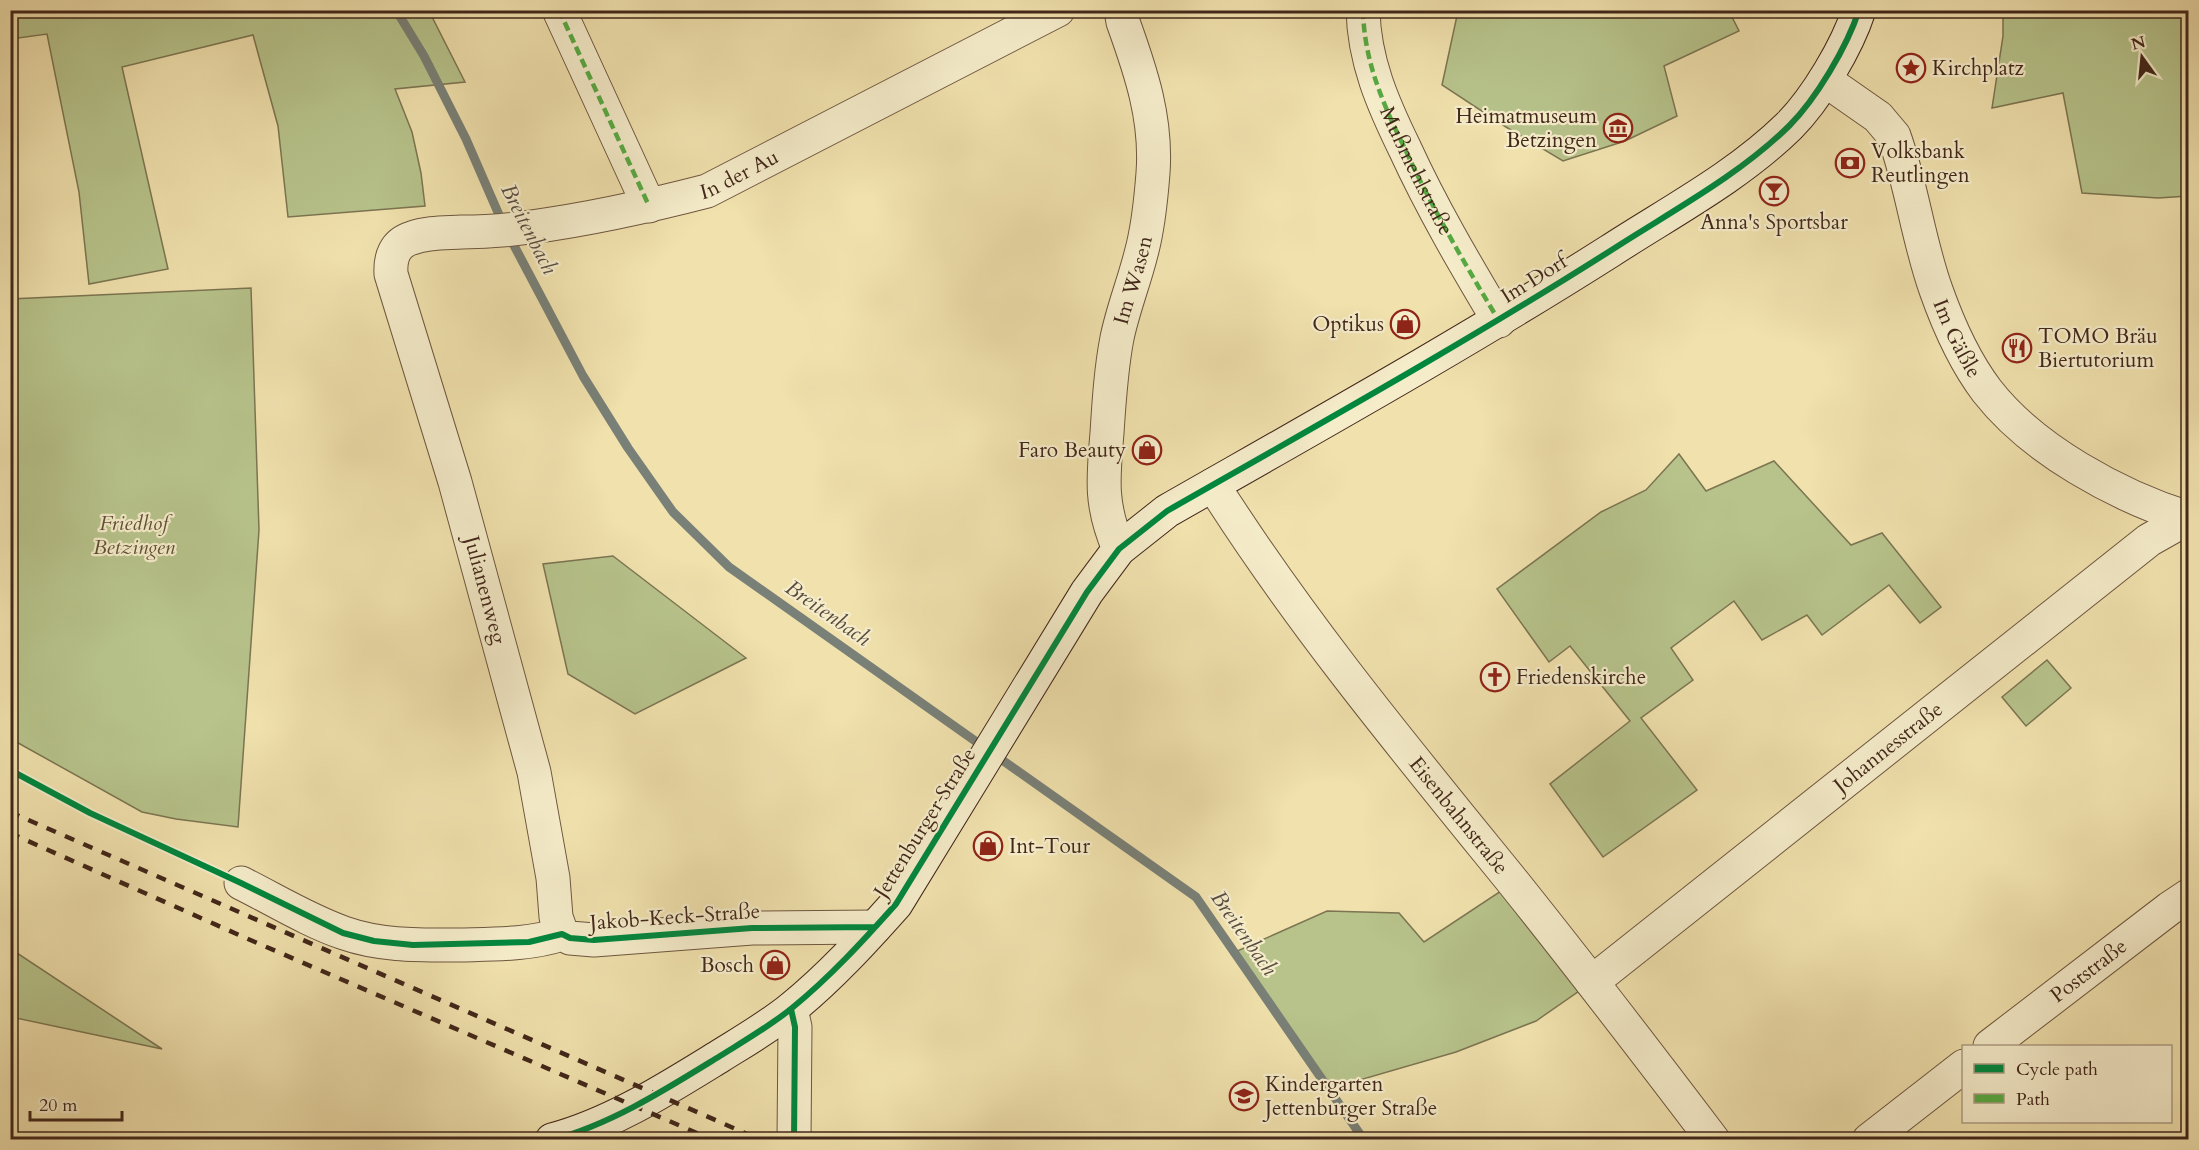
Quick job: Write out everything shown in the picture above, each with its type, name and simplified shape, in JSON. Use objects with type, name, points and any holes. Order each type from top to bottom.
[{"type":"street","points":[[559,10],[649,206]]},
{"type":"street","name":"In der Au","points":[[394,252],[411,238],[428,234],[531,227],[649,206],[707,191],[1058,10]]},
{"type":"street","name":"Im Wasen","points":[[1119,549],[1106,513],[1103,489],[1107,433],[1117,339],[1128,293],[1142,253],[1151,195],[1154,154],[1147,92],[1123,22],[1122,10]]},
{"type":"street","name":"Mußmehlstraße","points":[[1363,10],[1369,61],[1390,117],[1438,217],[1499,321]]},
{"type":"street","name":"Im Dorf","points":[[1167,511],[1499,321],[1732,173],[1790,126],[1814,98],[1854,24],[1859,10]]},
{"type":"street","name":"Im Gäßle","points":[[1825,80],[1878,117],[1894,136],[1935,288],[1951,326],[1987,391],[2033,436],[2084,472],[2157,508],[2188,518]]},
{"type":"street","name":"Julianenweg","points":[[394,252],[390,263],[391,274],[455,482],[534,772],[553,878],[556,917],[562,934]]},
{"type":"street","name":"Eisenbahnstraße","points":[[1213,485],[1250,543],[1373,706],[1592,982],[1713,1140]]},
{"type":"street","name":"Jettenburger Straße","points":[[552,1140],[645,1101],[736,1046],[791,1009],[844,960],[896,904],[1087,592],[1119,549],[1167,511]]},
{"type":"street","name":"Johannesstraße","points":[[1592,982],[2149,540],[2188,518]]},
{"type":"street","name":"Jakob-Keck-Straße","points":[[241,883],[343,933],[374,941],[413,945],[529,942],[562,934],[570,938],[594,940],[752,928],[875,927]]},
{"type":"street","name":"Poststraße","points":[[1993,1045],[2188,896]]},
{"type":"street","points":[[791,1009],[795,1027],[794,1140]]},
{"type":"street","points":[[1869,1140],[1962,1068]]},
{"type":"green space","points":[[11,10],[429,11],[465,82],[395,89],[412,132],[425,206],[288,217],[278,126],[253,35],[122,67],[168,269],[89,284],[79,192],[47,34],[11,39]]},
{"type":"green space","points":[[1458,11],[1729,11],[1739,31],[1664,66],[1677,116],[1625,141],[1563,161],[1442,85]]},
{"type":"green space","points":[[2003,11],[2188,11],[2188,196],[2158,198],[2082,193],[2063,93],[1992,108],[2003,36]]},
{"type":"green space","name":"Friedhof Betzingen","points":[[251,288],[259,530],[238,827],[142,812],[11,739],[10,299]]},
{"type":"green space","points":[[1679,454],[1706,491],[1774,461],[1851,545],[1882,533],[1941,607],[1920,623],[1889,585],[1822,635],[1807,615],[1762,640],[1734,601],[1671,648],[1693,680],[1641,718],[1697,790],[1603,857],[1550,784],[1630,721],[1570,646],[1549,662],[1497,589],[1601,512],[1646,490]]},
{"type":"green space","points":[[613,556],[746,658],[635,714],[568,674],[543,564]]},
{"type":"green space","points":[[2047,660],[2071,688],[2026,726],[2002,697]]},
{"type":"green space","points":[[1513,883],[1592,982],[1536,1021],[1456,1052],[1329,1089],[1235,952],[1327,911],[1399,913],[1424,942]]},
{"type":"green space","points":[[11,949],[162,1049],[11,1017]]},
{"type":"waterway","name":"Breitenbach","points":[[396,10],[424,56],[466,139],[503,224]]},
{"type":"waterway","name":"Breitenbach","points":[[509,236],[583,376],[628,448],[673,512],[729,567],[1196,897],[1364,1140]]},
{"type":"railway","points":[[10,812],[761,1140]]},
{"type":"railway","points":[[10,833],[248,939],[713,1140]]},
{"type":"marked path","points":[[559,10],[649,206]]},
{"type":"marked path","points":[[1363,10],[1371,65],[1389,115],[1415,171],[1461,257],[1499,321]]},
{"type":"cycle path","points":[[552,1140],[618,1115],[757,1033],[784,1015],[859,945],[896,904],[1087,592],[1119,549],[1167,511],[1501,318],[1679,208],[1748,162],[1789,126],[1810,102],[1839,56],[1859,10]]},
{"type":"cycle path","points":[[10,770],[90,813],[343,933],[374,941],[413,945],[529,942],[562,934],[570,938],[594,940],[752,928],[875,927]]},
{"type":"cycle path","points":[[791,1009],[795,1027],[794,1140]]},
{"type":"place","name":"Kirchplatz","points":[[1911,68]]},
{"type":"place","name":"Heimatmuseum Betzingen","points":[[1618,128]]},
{"type":"place","name":"Volksbank Reutlingen","points":[[1850,163]]},
{"type":"place","name":"Anna's Sportsbar","points":[[1774,191]]},
{"type":"place","name":"Optikus","points":[[1405,324]]},
{"type":"place","name":"TOMO Bräu Biertutorium","points":[[2017,348]]},
{"type":"place","name":"Faro Beauty","points":[[1147,450]]},
{"type":"place","name":"Friedenskirche","points":[[1495,677]]},
{"type":"place","name":"Int-Tour","points":[[988,846]]},
{"type":"place","name":"Bosch","points":[[775,965]]},
{"type":"place","name":"Kindergarten Jettenburger Straße","points":[[1244,1096]]}]
